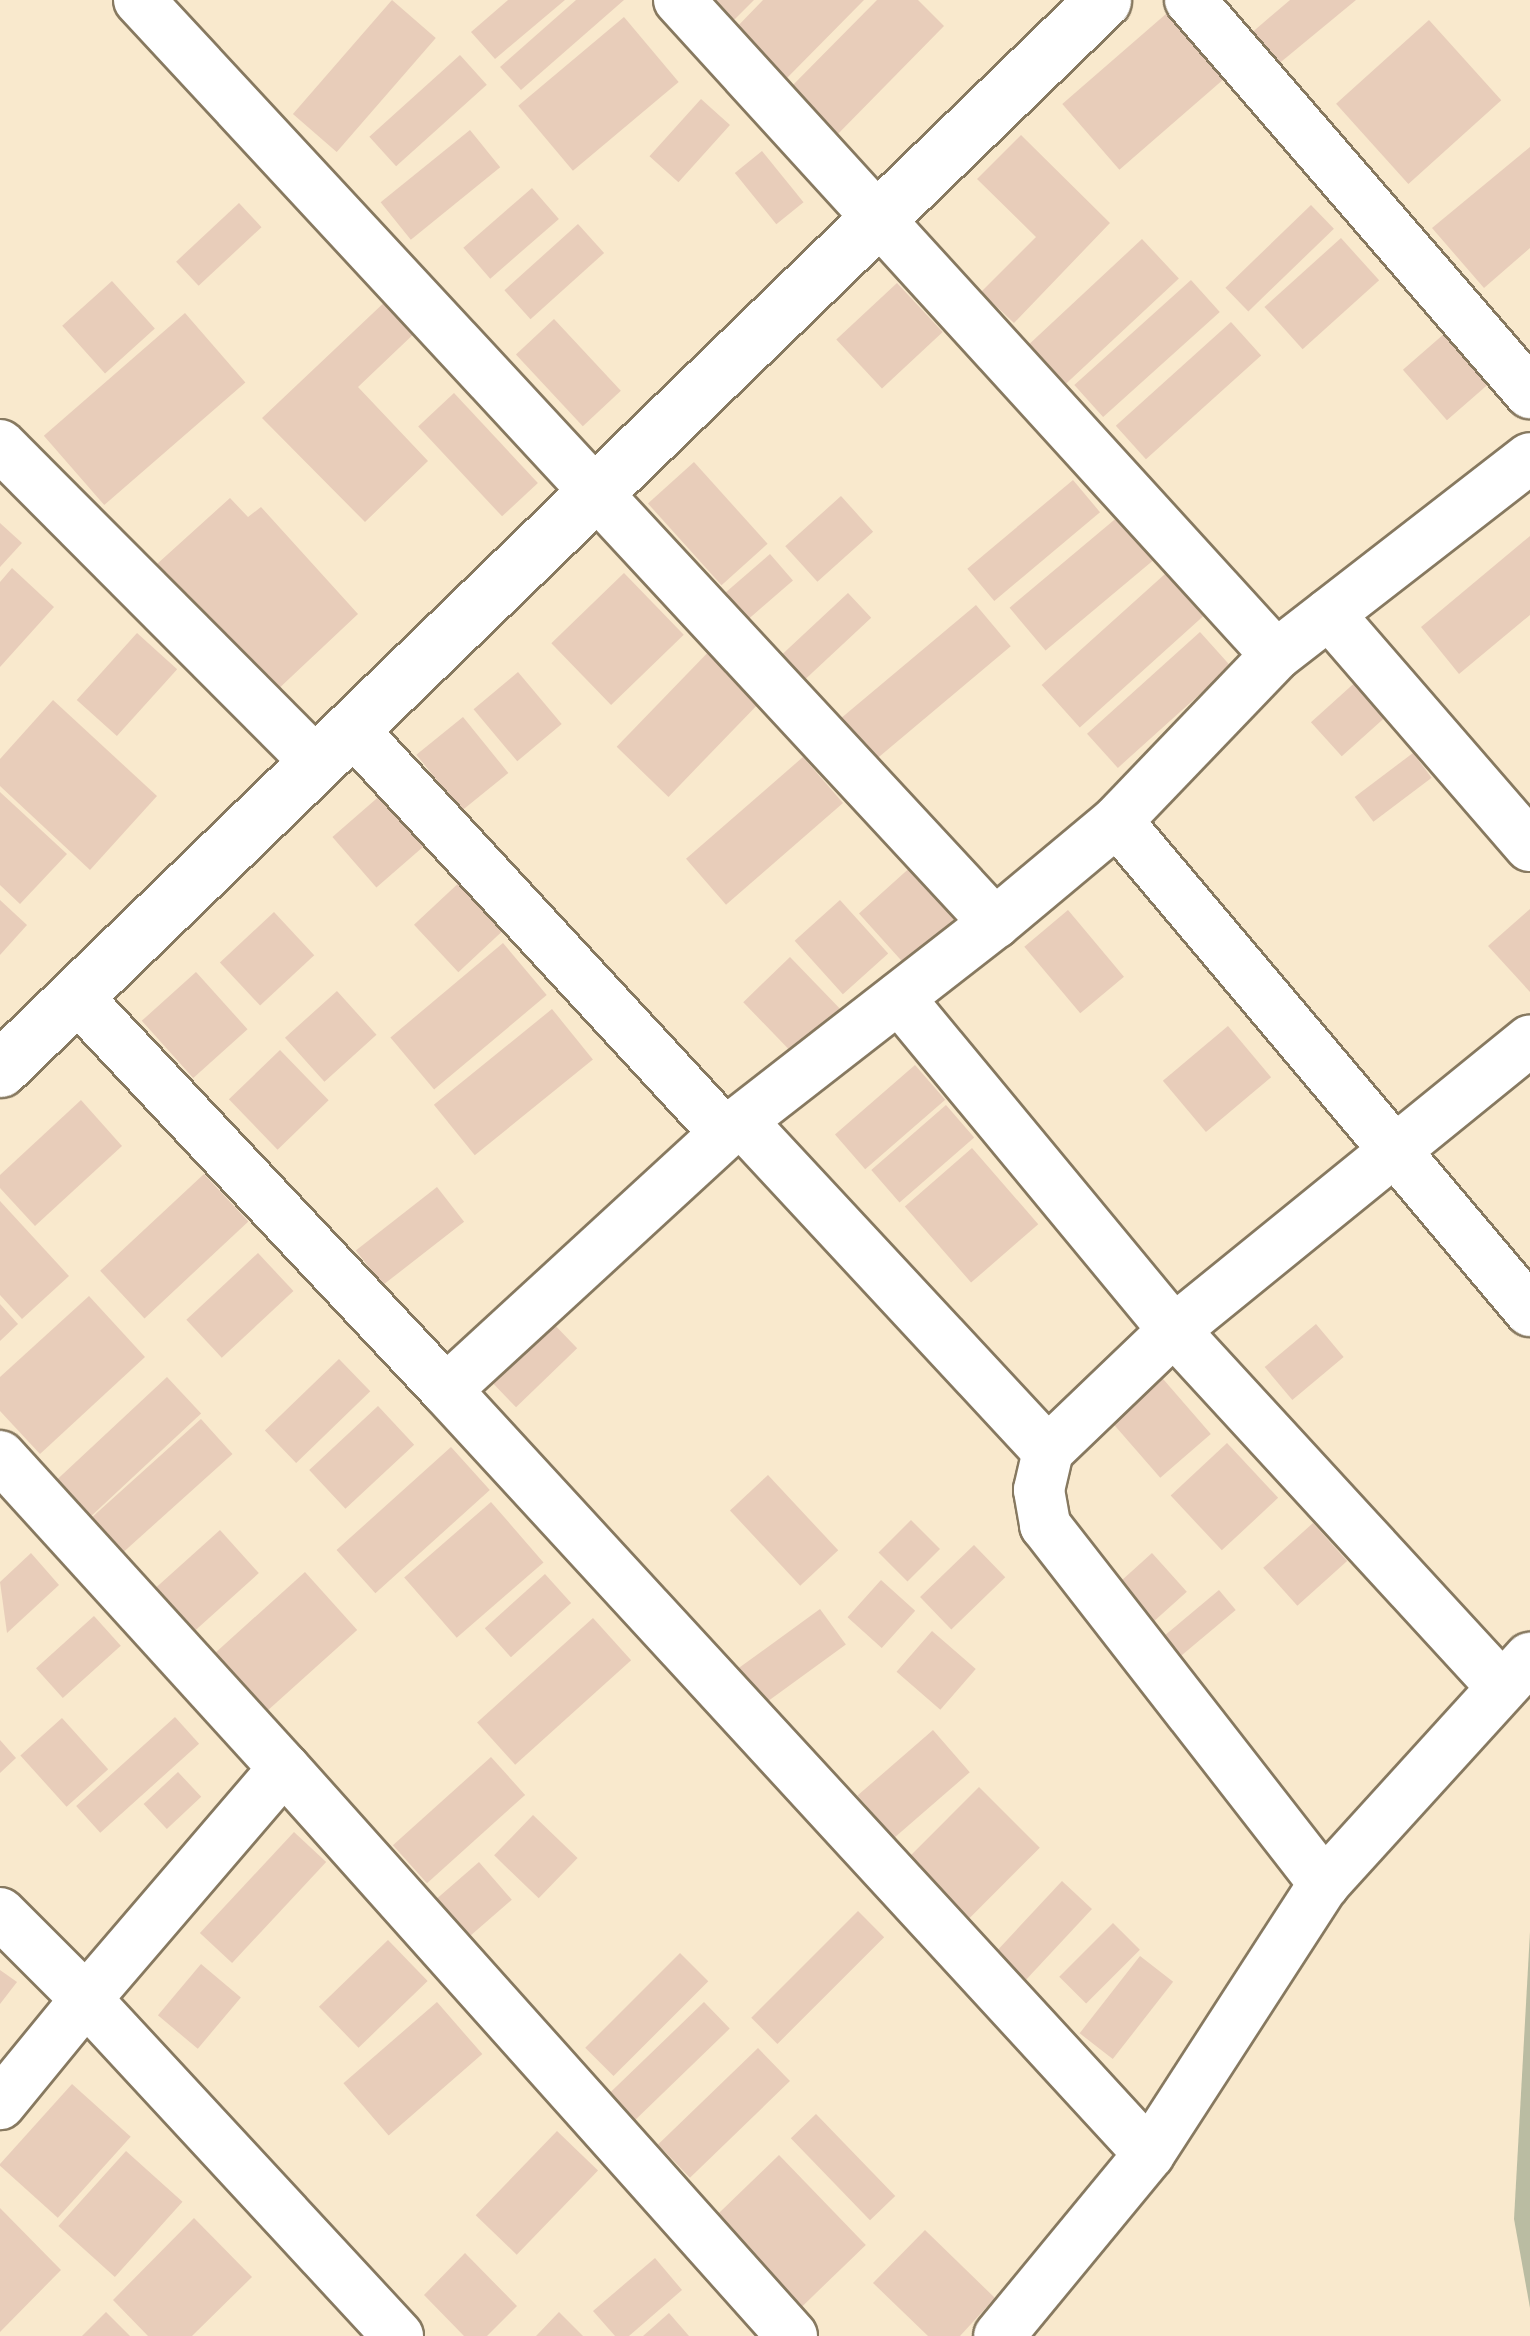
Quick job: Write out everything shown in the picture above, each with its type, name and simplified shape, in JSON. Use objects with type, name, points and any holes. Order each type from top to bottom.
[{"type":"street","points":[[139,0],[995,924]]},
{"type":"street","points":[[679,0],[1276,655]]},
{"type":"street","points":[[0,1070],[878,214],[1103,0]]},
{"type":"street","points":[[1190,0],[1530,393]]},
{"type":"street","points":[[0,445],[333,745],[733,1127],[1048,1451]]},
{"type":"street","points":[[446,1390],[733,1127],[995,924],[1117,821],[1276,655],[1530,458]]},
{"type":"street","points":[[1329,614],[1530,846]]},
{"type":"street","points":[[1117,821],[1392,1154],[1530,1311]]},
{"type":"street","points":[[76,996],[446,1390],[1149,2154]]},
{"type":"street","points":[[899,998],[1174,1330],[1516,1673],[1324,1884],[1149,2154],[999,2336]]},
{"type":"street","points":[[1324,1884],[1045,1525],[1040,1490],[1048,1451],[1174,1330],[1530,1040]]},
{"type":"street","points":[[0,1456],[792,2336]]},
{"type":"street","points":[[0,2104],[284,1768]]},
{"type":"street","points":[[0,1914],[86,1999],[398,2336]]},
{"type":"green space","points":[[1530,1932],[1530,2308],[1514,2219]]},
{"type":"building","points":[[392,0],[436,38],[337,152],[293,114]]},
{"type":"building","points":[[508,0],[565,0],[495,59],[471,32]]},
{"type":"building","points":[[576,0],[624,0],[521,90],[500,67]]},
{"type":"building","points":[[714,0],[754,0],[734,20]]},
{"type":"building","points":[[763,0],[864,0],[784,81],[733,31]]},
{"type":"building","points":[[877,0],[918,0],[944,26],[833,139],[785,93]]},
{"type":"building","points":[[1290,0],[1356,0],[1276,66],[1249,35]]},
{"type":"building","points":[[1174,7],[1231,73],[1119,170],[1062,104]]},
{"type":"building","points":[[624,17],[679,82],[573,171],[518,106]]},
{"type":"building","points":[[1429,20],[1501,100],[1408,184],[1336,104]]},
{"type":"building","points":[[460,55],[487,85],[396,166],[369,137]]},
{"type":"building","points":[[701,99],[730,125],[678,182],[649,156]]},
{"type":"building","points":[[470,130],[500,167],[411,240],[381,202]]},
{"type":"building","points":[[1021,135],[1110,223],[1014,323],[981,292],[1036,237],[977,179]]},
{"type":"building","points":[[1530,147],[1530,248],[1484,288],[1432,228]]},
{"type":"building","points":[[762,151],[804,202],[776,224],[735,173]]},
{"type":"building","points":[[532,188],[559,219],[490,279],[463,248]]},
{"type":"building","points":[[239,203],[262,227],[199,286],[176,262]]},
{"type":"building","points":[[1311,205],[1334,229],[1248,311],[1225,288]]},
{"type":"building","points":[[578,224],[604,253],[531,319],[504,290]]},
{"type":"building","points":[[1341,238],[1379,280],[1303,349],[1264,307]]},
{"type":"building","points":[[1142,239],[1179,278],[1066,384],[1029,344]]},
{"type":"building","points":[[1191,280],[1220,312],[1103,417],[1074,385]]},
{"type":"building","points":[[112,281],[155,329],[105,373],[62,326]]},
{"type":"building","points":[[897,283],[943,332],[882,389],[836,340]]},
{"type":"building","points":[[390,297],[420,328],[358,387],[428,461],[365,522],[262,418]]},
{"type":"building","points":[[185,313],[245,382],[104,505],[44,436]]},
{"type":"building","points":[[554,319],[621,391],[583,426],[516,354]]},
{"type":"building","points":[[1231,322],[1261,355],[1146,459],[1116,426]]},
{"type":"building","points":[[1452,327],[1496,378],[1447,420],[1403,370]]},
{"type":"building","points":[[454,393],[538,483],[502,516],[418,426]]},
{"type":"building","points":[[694,462],[768,544],[722,585],[648,503]]},
{"type":"building","points":[[1073,480],[1100,512],[994,601],[967,569]]},
{"type":"building","points":[[841,496],[873,532],[817,582],[785,546]]},
{"type":"building","points":[[230,498],[248,517],[261,507],[358,614],[274,693],[157,564]]},
{"type":"building","points":[[1126,510],[1162,553],[1046,651],[1010,608]]},
{"type":"building","points":[[0,523],[22,543],[0,567]]},
{"type":"building","points":[[1530,536],[1530,615],[1459,674],[1421,627]]},
{"type":"building","points":[[770,554],[793,580],[748,620],[725,593]]},
{"type":"building","points":[[12,568],[54,607],[0,667],[0,582]]},
{"type":"building","points":[[624,573],[684,635],[611,705],[551,643]]},
{"type":"building","points":[[1165,574],[1203,616],[1080,727],[1042,685]]},
{"type":"building","points":[[848,593],[871,618],[804,681],[781,656]]},
{"type":"building","points":[[976,605],[1011,646],[868,766],[834,725]]},
{"type":"building","points":[[1200,632],[1231,666],[1118,768],[1087,734]]},
{"type":"building","points":[[137,633],[177,669],[117,736],[77,700]]},
{"type":"building","points":[[716,644],[768,694],[668,797],[617,747]]},
{"type":"building","points":[[518,672],[562,724],[517,761],[474,709]]},
{"type":"building","points":[[1360,678],[1391,712],[1342,756],[1311,722]]},
{"type":"building","points":[[53,700],[157,796],[90,870],[0,786],[0,759]]},
{"type":"building","points":[[463,717],[508,773],[462,811],[416,755]]},
{"type":"building","points":[[1413,753],[1432,778],[1373,822],[1355,797]]},
{"type":"building","points":[[803,757],[843,803],[726,905],[686,859]]},
{"type":"building","points":[[0,792],[67,854],[20,904],[0,885]]},
{"type":"building","points":[[383,793],[427,844],[376,888],[332,837]]},
{"type":"building","points":[[914,864],[965,920],[910,970],[859,914]]},
{"type":"building","points":[[463,879],[507,927],[458,972],[414,925]]},
{"type":"building","points":[[0,900],[27,925],[0,955]]},
{"type":"building","points":[[840,900],[888,954],[843,994],[795,941]]},
{"type":"building","points":[[1530,909],[1530,992],[1488,946]]},
{"type":"building","points":[[1068,910],[1124,977],[1080,1013],[1024,947]]},
{"type":"building","points":[[274,912],[314,955],[260,1006],[220,962]]},
{"type":"building","points":[[503,943],[547,995],[434,1090],[390,1037]]},
{"type":"building","points":[[790,957],[846,1015],[800,1060],[743,1002]]},
{"type":"building","points":[[196,972],[248,1029],[193,1078],[142,1021]]},
{"type":"building","points":[[337,991],[376,1035],[324,1082],[285,1038]]},
{"type":"building","points":[[552,1009],[593,1060],[475,1155],[434,1105]]},
{"type":"building","points":[[1228,1026],[1271,1077],[1206,1132],[1163,1081]]},
{"type":"building","points":[[280,1050],[329,1100],[278,1150],[229,1099]]},
{"type":"building","points":[[915,1065],[945,1100],[865,1169],[835,1135]]},
{"type":"building","points":[[81,1100],[122,1146],[35,1226],[0,1188],[0,1175]]},
{"type":"building","points":[[946,1105],[974,1137],[899,1202],[871,1170]]},
{"type":"building","points":[[972,1148],[1038,1224],[971,1283],[905,1206]]},
{"type":"building","points":[[204,1174],[248,1222],[144,1318],[100,1271]]},
{"type":"building","points":[[437,1187],[464,1222],[383,1285],[356,1250]]},
{"type":"building","points":[[0,1201],[69,1276],[22,1319],[0,1295]]},
{"type":"building","points":[[258,1253],[293,1291],[222,1358],[186,1320]]},
{"type":"building","points":[[89,1296],[145,1357],[40,1454],[0,1411],[0,1377]]},
{"type":"building","points":[[0,1304],[18,1324],[0,1341]]},
{"type":"building","points":[[548,1318],[577,1348],[516,1407],[487,1377]]},
{"type":"building","points":[[1316,1324],[1344,1357],[1292,1400],[1265,1367]]},
{"type":"building","points":[[339,1359],[370,1391],[296,1463],[265,1431]]},
{"type":"building","points":[[1157,1372],[1211,1434],[1160,1478],[1106,1416]]},
{"type":"building","points":[[167,1377],[201,1414],[85,1522],[51,1485]]},
{"type":"building","points":[[378,1406],[414,1445],[345,1509],[309,1470]]},
{"type":"building","points":[[201,1419],[232,1454],[117,1558],[85,1523]]},
{"type":"building","points":[[1227,1443],[1278,1498],[1222,1550],[1171,1496]]},
{"type":"building","points":[[451,1447],[490,1490],[375,1593],[337,1550]]},
{"type":"building","points":[[768,1475],[838,1550],[800,1586],[730,1510]]},
{"type":"building","points":[[491,1502],[543,1562],[457,1638],[404,1577]]},
{"type":"building","points":[[911,1520],[940,1549],[907,1582],[878,1553]]},
{"type":"building","points":[[1313,1523],[1347,1561],[1297,1606],[1263,1568]]},
{"type":"building","points":[[220,1530],[259,1573],[182,1643],[143,1600]]},
{"type":"building","points":[[974,1545],[1005,1577],[951,1629],[920,1597]]},
{"type":"building","points":[[31,1553],[59,1585],[7,1633],[0,1582]]},
{"type":"building","points":[[1152,1553],[1187,1592],[1147,1628],[1112,1589]]},
{"type":"building","points":[[305,1572],[357,1630],[262,1716],[210,1658]]},
{"type":"building","points":[[545,1574],[571,1603],[511,1657],[485,1628]]},
{"type":"building","points":[[881,1580],[915,1611],[882,1648],[848,1617]]},
{"type":"building","points":[[1219,1590],[1236,1610],[1174,1662],[1157,1642]]},
{"type":"building","points":[[820,1609],[846,1645],[760,1707],[734,1671]]},
{"type":"building","points":[[94,1616],[121,1646],[63,1698],[36,1668]]},
{"type":"building","points":[[593,1618],[631,1660],[515,1765],[477,1722]]},
{"type":"building","points":[[932,1631],[976,1669],[940,1710],[897,1672]]},
{"type":"building","points":[[175,1717],[199,1744],[100,1833],[76,1806]]},
{"type":"building","points":[[62,1718],[108,1769],[67,1807],[20,1755]]},
{"type":"building","points":[[933,1730],[970,1772],[894,1838],[858,1796]]},
{"type":"building","points":[[0,1740],[16,1758],[0,1773]]},
{"type":"building","points":[[491,1757],[525,1795],[427,1883],[393,1845]]},
{"type":"building","points":[[178,1772],[201,1797],[167,1829],[144,1804]]},
{"type":"building","points":[[979,1787],[1040,1848],[964,1923],[903,1863]]},
{"type":"building","points":[[533,1815],[578,1858],[539,1898],[494,1855]]},
{"type":"building","points":[[294,1832],[326,1862],[232,1963],[200,1933]]},
{"type":"building","points":[[479,1862],[512,1900],[468,1938],[435,1900]]},
{"type":"building","points":[[1062,1881],[1092,1909],[1017,1989],[987,1961]]},
{"type":"building","points":[[858,1911],[884,1937],[777,2044],[751,2018]]},
{"type":"building","points":[[1113,1923],[1140,1950],[1086,2004],[1059,1977]]},
{"type":"building","points":[[388,1940],[428,1981],[359,2048],[319,2007]]},
{"type":"building","points":[[680,1953],[708,1981],[614,2076],[585,2048]]},
{"type":"building","points":[[1140,1956],[1173,1982],[1113,2059],[1080,2033]]},
{"type":"building","points":[[201,1964],[241,1997],[198,2049],[158,2015]]},
{"type":"building","points":[[0,1970],[17,1982],[0,2004]]},
{"type":"building","points":[[437,2002],[482,2054],[389,2135],[343,2083]]},
{"type":"building","points":[[704,2002],[730,2029],[633,2122],[608,2095]]},
{"type":"building","points":[[758,2048],[790,2081],[690,2178],[658,2145]]},
{"type":"building","points":[[72,2084],[131,2137],[58,2218],[0,2164]]},
{"type":"building","points":[[816,2114],[895,2196],[870,2220],[791,2138]]},
{"type":"building","points":[[557,2131],[598,2171],[517,2255],[476,2215]]},
{"type":"building","points":[[126,2151],[182,2202],[115,2277],[58,2226]]},
{"type":"building","points":[[779,2155],[866,2245],[800,2308],[714,2218]]},
{"type":"building","points":[[0,2208],[61,2270],[0,2332]]},
{"type":"building","points":[[194,2218],[252,2277],[192,2336],[148,2336],[113,2300]]},
{"type":"building","points":[[925,2230],[995,2298],[960,2336],[928,2336],[873,2283]]},
{"type":"building","points":[[465,2253],[517,2306],[487,2336],[464,2336],[424,2295]]},
{"type":"building","points":[[655,2258],[682,2290],[629,2336],[615,2336],[593,2311]]},
{"type":"building","points":[[106,2312],[130,2336],[82,2336]]},
{"type":"building","points":[[559,2312],[583,2336],[536,2336]]},
{"type":"building","points":[[669,2313],[689,2336],[643,2336]]}]
